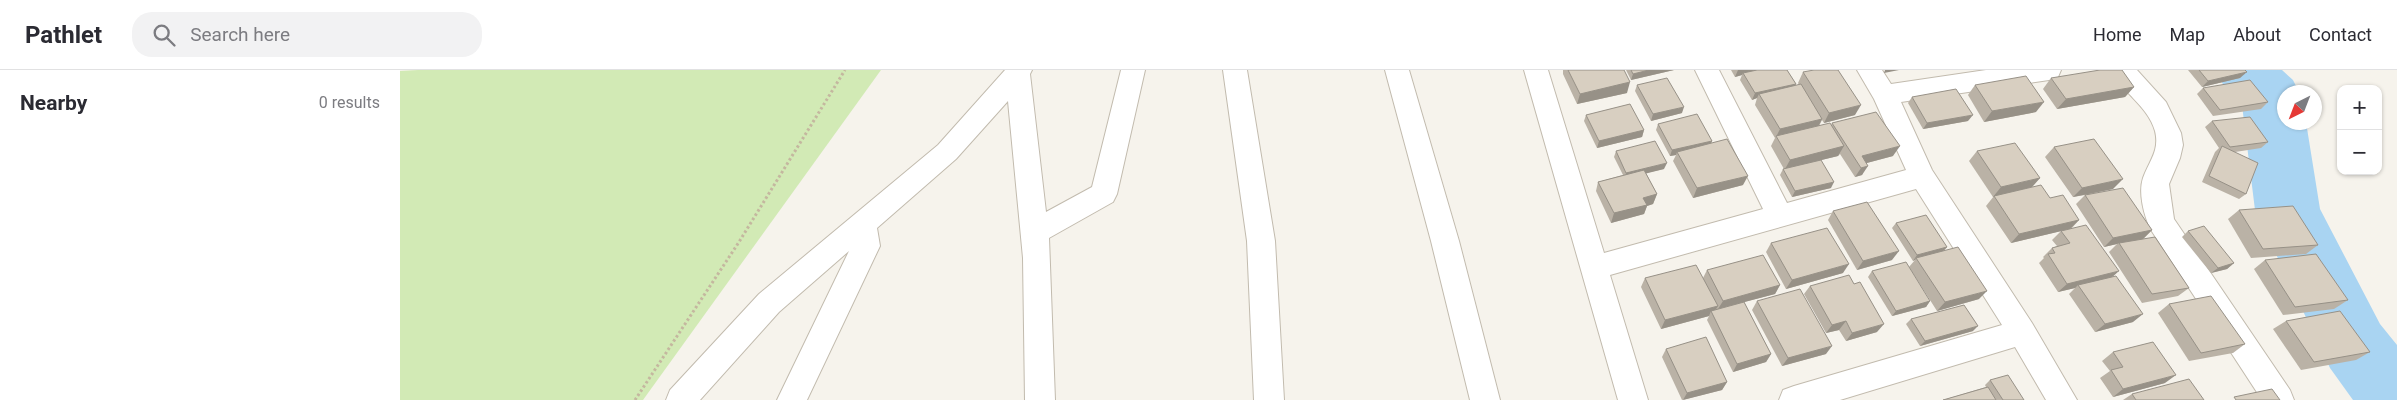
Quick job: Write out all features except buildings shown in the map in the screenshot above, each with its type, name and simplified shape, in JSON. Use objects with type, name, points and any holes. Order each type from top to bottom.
[{"type":"street","points":[[1034,232],[1104,194],[1133,70]]},
{"type":"street","points":[[1235,70],[1261,241],[1269,400]]},
{"type":"street","points":[[1397,70],[1445,241],[1485,400]]},
{"type":"street","points":[[1536,70],[1633,400]]},
{"type":"street","points":[[1707,70],[1780,216]]},
{"type":"street","points":[[1869,70],[1885,95],[1922,176],[2022,332],[2062,400]]},
{"type":"street","points":[[1885,95],[2049,70]]},
{"type":"street","points":[[2122,70],[2160,111],[2169,133],[2168,157],[2156,178],[2156,200],[2161,222],[2279,400]]},
{"type":"street","points":[[1019,72],[1037,258],[1040,400]]},
{"type":"street","points":[[682,400],[770,303],[947,152],[1019,72]]},
{"type":"street","points":[[1594,268],[1922,176]]},
{"type":"street","points":[[792,400],[866,246],[863,224]]},
{"type":"street","points":[[1794,400],[2022,332]]},
{"type":"path","points":[[635,400],[739,242],[845,70]]},
{"type":"green space","points":[[881,70],[643,400],[400,400],[400,71]]},
{"type":"waterway","points":[[2245,70],[2271,97],[2288,210],[2355,346],[2396,400]]}]
